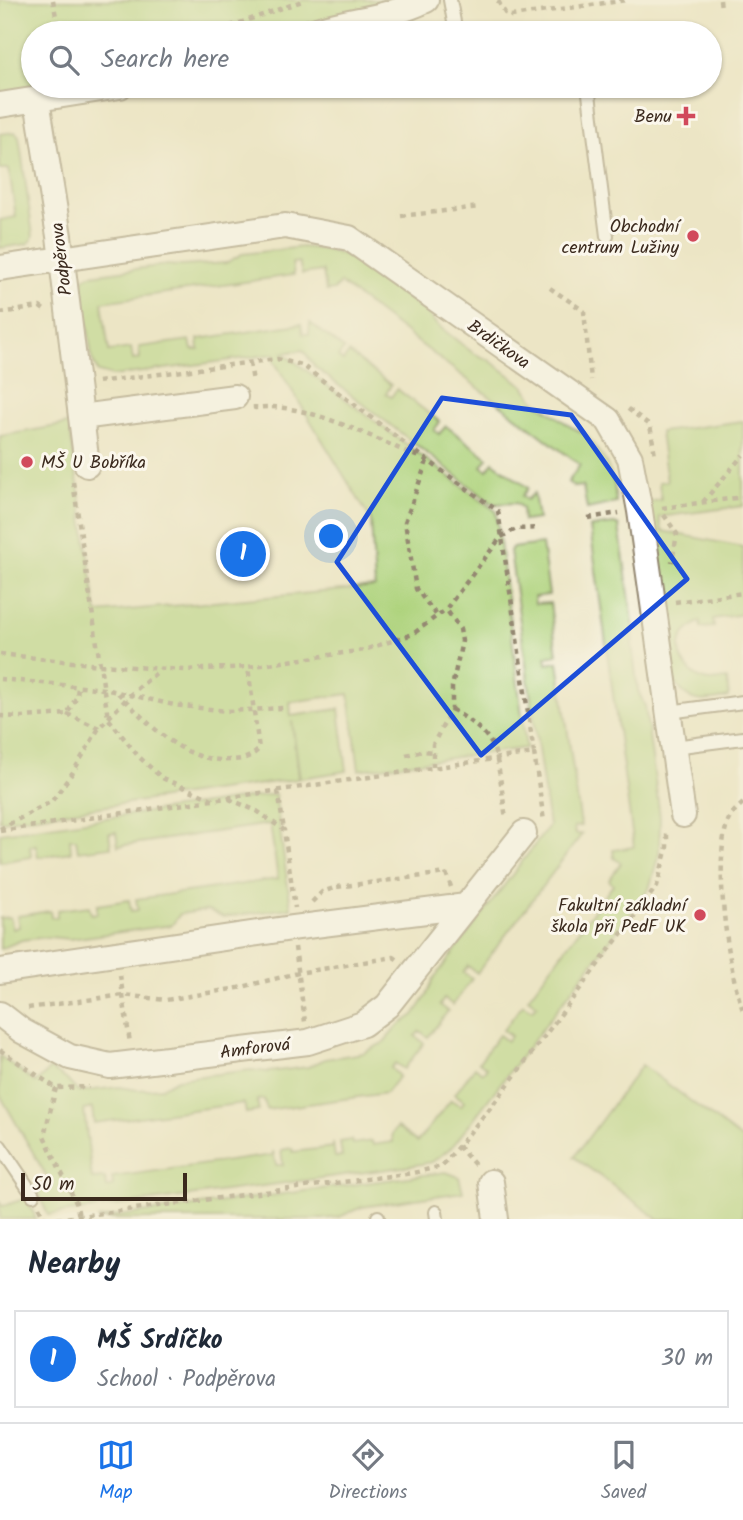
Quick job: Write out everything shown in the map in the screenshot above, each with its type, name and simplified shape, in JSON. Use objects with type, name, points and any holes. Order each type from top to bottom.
[{"type":"street","points":[[355,21],[404,11],[426,0]]},
{"type":"street","points":[[0,105],[49,98]]},
{"type":"street","name":"Podpěrova","points":[[37,100],[62,259],[87,465]]},
{"type":"street","name":"Brdičkova","points":[[0,268],[285,226],[349,237],[608,420],[629,457],[626,508],[653,605],[674,747],[674,818]]},
{"type":"street","points":[[81,417],[235,397]]},
{"type":"street","name":"Amforová","points":[[11,1011],[22,1031],[70,1057],[110,1066],[307,1042],[363,1024],[387,1006],[525,828]]},
{"type":"street","points":[[0,971],[292,928],[466,906]]},
{"type":"street","points":[[491,1182],[496,1219]]},
{"type":"lane","points":[[450,0],[454,21]]},
{"type":"lane","points":[[590,98],[607,236]]},
{"type":"lane","points":[[669,712],[743,702]]},
{"type":"lane","points":[[674,747],[743,738]]},
{"type":"lane","points":[[0,1146],[33,1195]]},
{"type":"path","points":[[53,0],[57,21]]},
{"type":"path","points":[[245,21],[305,0]]},
{"type":"path","points":[[498,1],[505,13],[511,16],[627,0]]},
{"type":"path","points":[[720,0],[721,8]]},
{"type":"path","points":[[401,216],[479,207]]},
{"type":"path","points":[[550,288],[584,311],[589,354]]},
{"type":"path","points":[[0,313],[40,307],[53,316]]},
{"type":"path","points":[[96,382],[277,359],[302,365],[498,511],[534,753],[525,828]]},
{"type":"path","points":[[250,363],[253,380]]},
{"type":"path","points":[[272,406],[305,411],[427,460]]},
{"type":"path","points":[[703,502],[743,456]]},
{"type":"path","points":[[427,460],[405,522],[416,589],[438,617]]},
{"type":"path","points":[[589,518],[626,508],[743,497]]},
{"type":"path","points":[[0,654],[99,665],[185,670],[248,667],[364,650],[413,635],[438,617],[501,537],[516,530],[539,528]]},
{"type":"path","points":[[653,605],[743,593]]},
{"type":"path","points":[[433,767],[433,744],[452,709],[452,687],[462,641],[460,629],[446,608]]},
{"type":"path","points":[[0,830],[52,802],[99,728],[162,667]]},
{"type":"path","points":[[117,692],[171,742],[190,755],[217,761],[240,760],[259,749],[248,667]]},
{"type":"path","points":[[0,680],[78,686],[188,706],[227,710],[284,708]]},
{"type":"path","points":[[67,714],[78,696],[78,686]]},
{"type":"path","points":[[452,709],[486,737],[494,748],[495,759],[525,828]]},
{"type":"path","points":[[0,716],[67,714],[99,728]]},
{"type":"path","points":[[406,755],[433,752]]},
{"type":"path","points":[[0,830],[534,753]]},
{"type":"path","points":[[278,791],[295,912],[292,928],[307,1042]]},
{"type":"path","points":[[229,799],[257,811],[284,830]]},
{"type":"path","points":[[743,803],[729,817],[721,849],[727,943],[737,995],[743,1010]]},
{"type":"path","points":[[57,1219],[400,1175],[442,1166],[503,1091],[657,886],[667,847],[667,835],[674,818]]},
{"type":"path","points":[[667,835],[674,818]]},
{"type":"path","points":[[337,887],[446,873],[453,891],[461,881]]},
{"type":"path","points":[[116,954],[133,1063]]},
{"type":"path","points":[[11,1011],[123,995],[166,1000],[394,957],[415,970]]},
{"type":"path","points":[[0,1050],[56,1088],[98,1086]]},
{"type":"path","points":[[56,1088],[44,1136],[77,1205],[79,1218]]},
{"type":"highlighted area","points":[[442,398],[571,415],[687,579],[481,755],[337,562]]},
{"type":"green space","points":[[0,0],[426,0],[350,21],[21,21],[21,98],[44,98],[0,105]]},
{"type":"green space","points":[[15,132],[19,136],[33,236],[27,244],[0,248],[0,220],[16,217],[9,169],[0,169],[0,134]]},
{"type":"green space","points":[[302,247],[345,255],[365,266],[427,312],[436,324],[473,353],[489,360],[524,386],[534,400],[571,427],[586,434],[606,462],[614,483],[616,503],[587,509],[583,486],[574,487],[568,482],[580,465],[340,283],[334,290],[326,291],[323,271],[302,274],[299,262],[292,263],[294,275],[102,302],[109,351],[131,348],[133,360],[140,359],[139,347],[190,340],[192,350],[199,350],[198,339],[301,324],[303,334],[309,334],[310,323],[344,349],[338,357],[343,361],[349,353],[391,385],[386,394],[391,397],[397,389],[440,422],[434,430],[439,434],[446,426],[488,458],[482,466],[487,470],[493,462],[528,488],[522,496],[527,500],[534,493],[538,519],[523,521],[522,508],[516,503],[493,504],[315,367],[303,350],[283,353],[496,511],[526,748],[359,770],[349,694],[290,702],[291,716],[339,709],[347,771],[300,778],[292,721],[298,779],[0,821],[0,436],[69,424],[97,613],[375,587],[371,520],[274,361],[275,354],[113,376],[98,372],[92,359],[82,283],[84,278],[166,265],[226,263],[242,254]]},
{"type":"green space","points":[[743,421],[743,506],[659,517],[662,531],[743,547],[743,614],[713,619],[714,627],[701,628],[700,621],[684,635],[680,648],[683,661],[698,677],[710,681],[727,679],[729,697],[695,700],[683,692],[671,676],[647,502],[661,500],[659,482],[667,481],[660,432]]},
{"type":"green space","points":[[614,524],[619,526],[634,629],[632,645],[638,691],[645,706],[660,817],[659,854],[649,889],[452,1147],[432,1162],[410,1166],[48,1215],[38,1193],[51,1184],[0,1095],[0,1056],[36,1083],[50,1069],[66,1079],[78,1092],[119,1087],[138,1090],[161,1088],[177,1079],[251,1070],[268,1072],[308,1067],[325,1059],[363,1053],[383,1043],[398,1026],[414,1015],[433,980],[549,826],[510,551],[512,548],[542,544],[549,595],[534,597],[535,604],[550,603],[557,655],[546,657],[547,664],[558,662],[581,826],[574,827],[575,834],[582,834],[477,973],[468,966],[463,972],[472,979],[453,1005],[444,999],[440,1005],[448,1011],[428,1037],[420,1031],[415,1036],[424,1043],[404,1069],[395,1063],[391,1068],[399,1076],[386,1093],[267,1110],[264,1099],[257,1100],[259,1111],[246,1113],[244,1103],[94,1123],[92,1108],[84,1110],[92,1179],[105,1178],[107,1188],[113,1186],[112,1177],[273,1155],[273,1151],[276,1165],[283,1165],[281,1150],[292,1148],[293,1152],[333,1147],[333,1143],[335,1157],[342,1157],[340,1142],[351,1140],[352,1144],[372,1141],[373,1145],[393,1142],[392,1134],[397,1127],[417,1142],[451,1100],[461,1106],[464,1101],[455,1094],[475,1067],[482,1073],[487,1068],[479,1062],[499,1035],[507,1041],[511,1036],[503,1030],[523,1004],[532,1010],[537,1005],[528,998],[613,885],[609,880],[621,863],[614,858],[613,850],[634,847],[590,527]]},
{"type":"green space","points":[[275,794],[291,908],[223,917],[208,910],[180,914],[172,925],[70,939],[49,937],[22,940],[0,949],[0,918],[10,917],[13,929],[19,927],[17,916],[50,911],[51,917],[57,917],[57,910],[89,906],[91,914],[97,913],[97,905],[129,900],[131,911],[138,910],[136,899],[278,879],[270,824],[118,846],[116,832],[109,833],[111,847],[78,851],[76,839],[70,839],[71,852],[38,857],[36,845],[30,846],[31,857],[0,862],[0,833]]},
{"type":"green space","points":[[642,1065],[743,1140],[743,1219],[658,1219],[574,1157]]},
{"type":"green space","points":[[446,1172],[459,1177],[463,1192],[362,1207],[339,1217],[97,1219]]},
{"type":"green space","points":[[27,1198],[36,1219],[0,1219],[0,1202],[3,1206]]},
{"type":"place","name":"Benu","points":[[686,116]]},
{"type":"place","name":"Obchodní centrum Lužiny","points":[[693,236]]},
{"type":"place","name":"MŠ U Bobříka","points":[[27,462]]},
{"type":"place","name":"MŠ Srdíčko","points":[[243,554]]},
{"type":"place","name":"Fakultní základní škola při PedF UK","points":[[700,915]]}]
